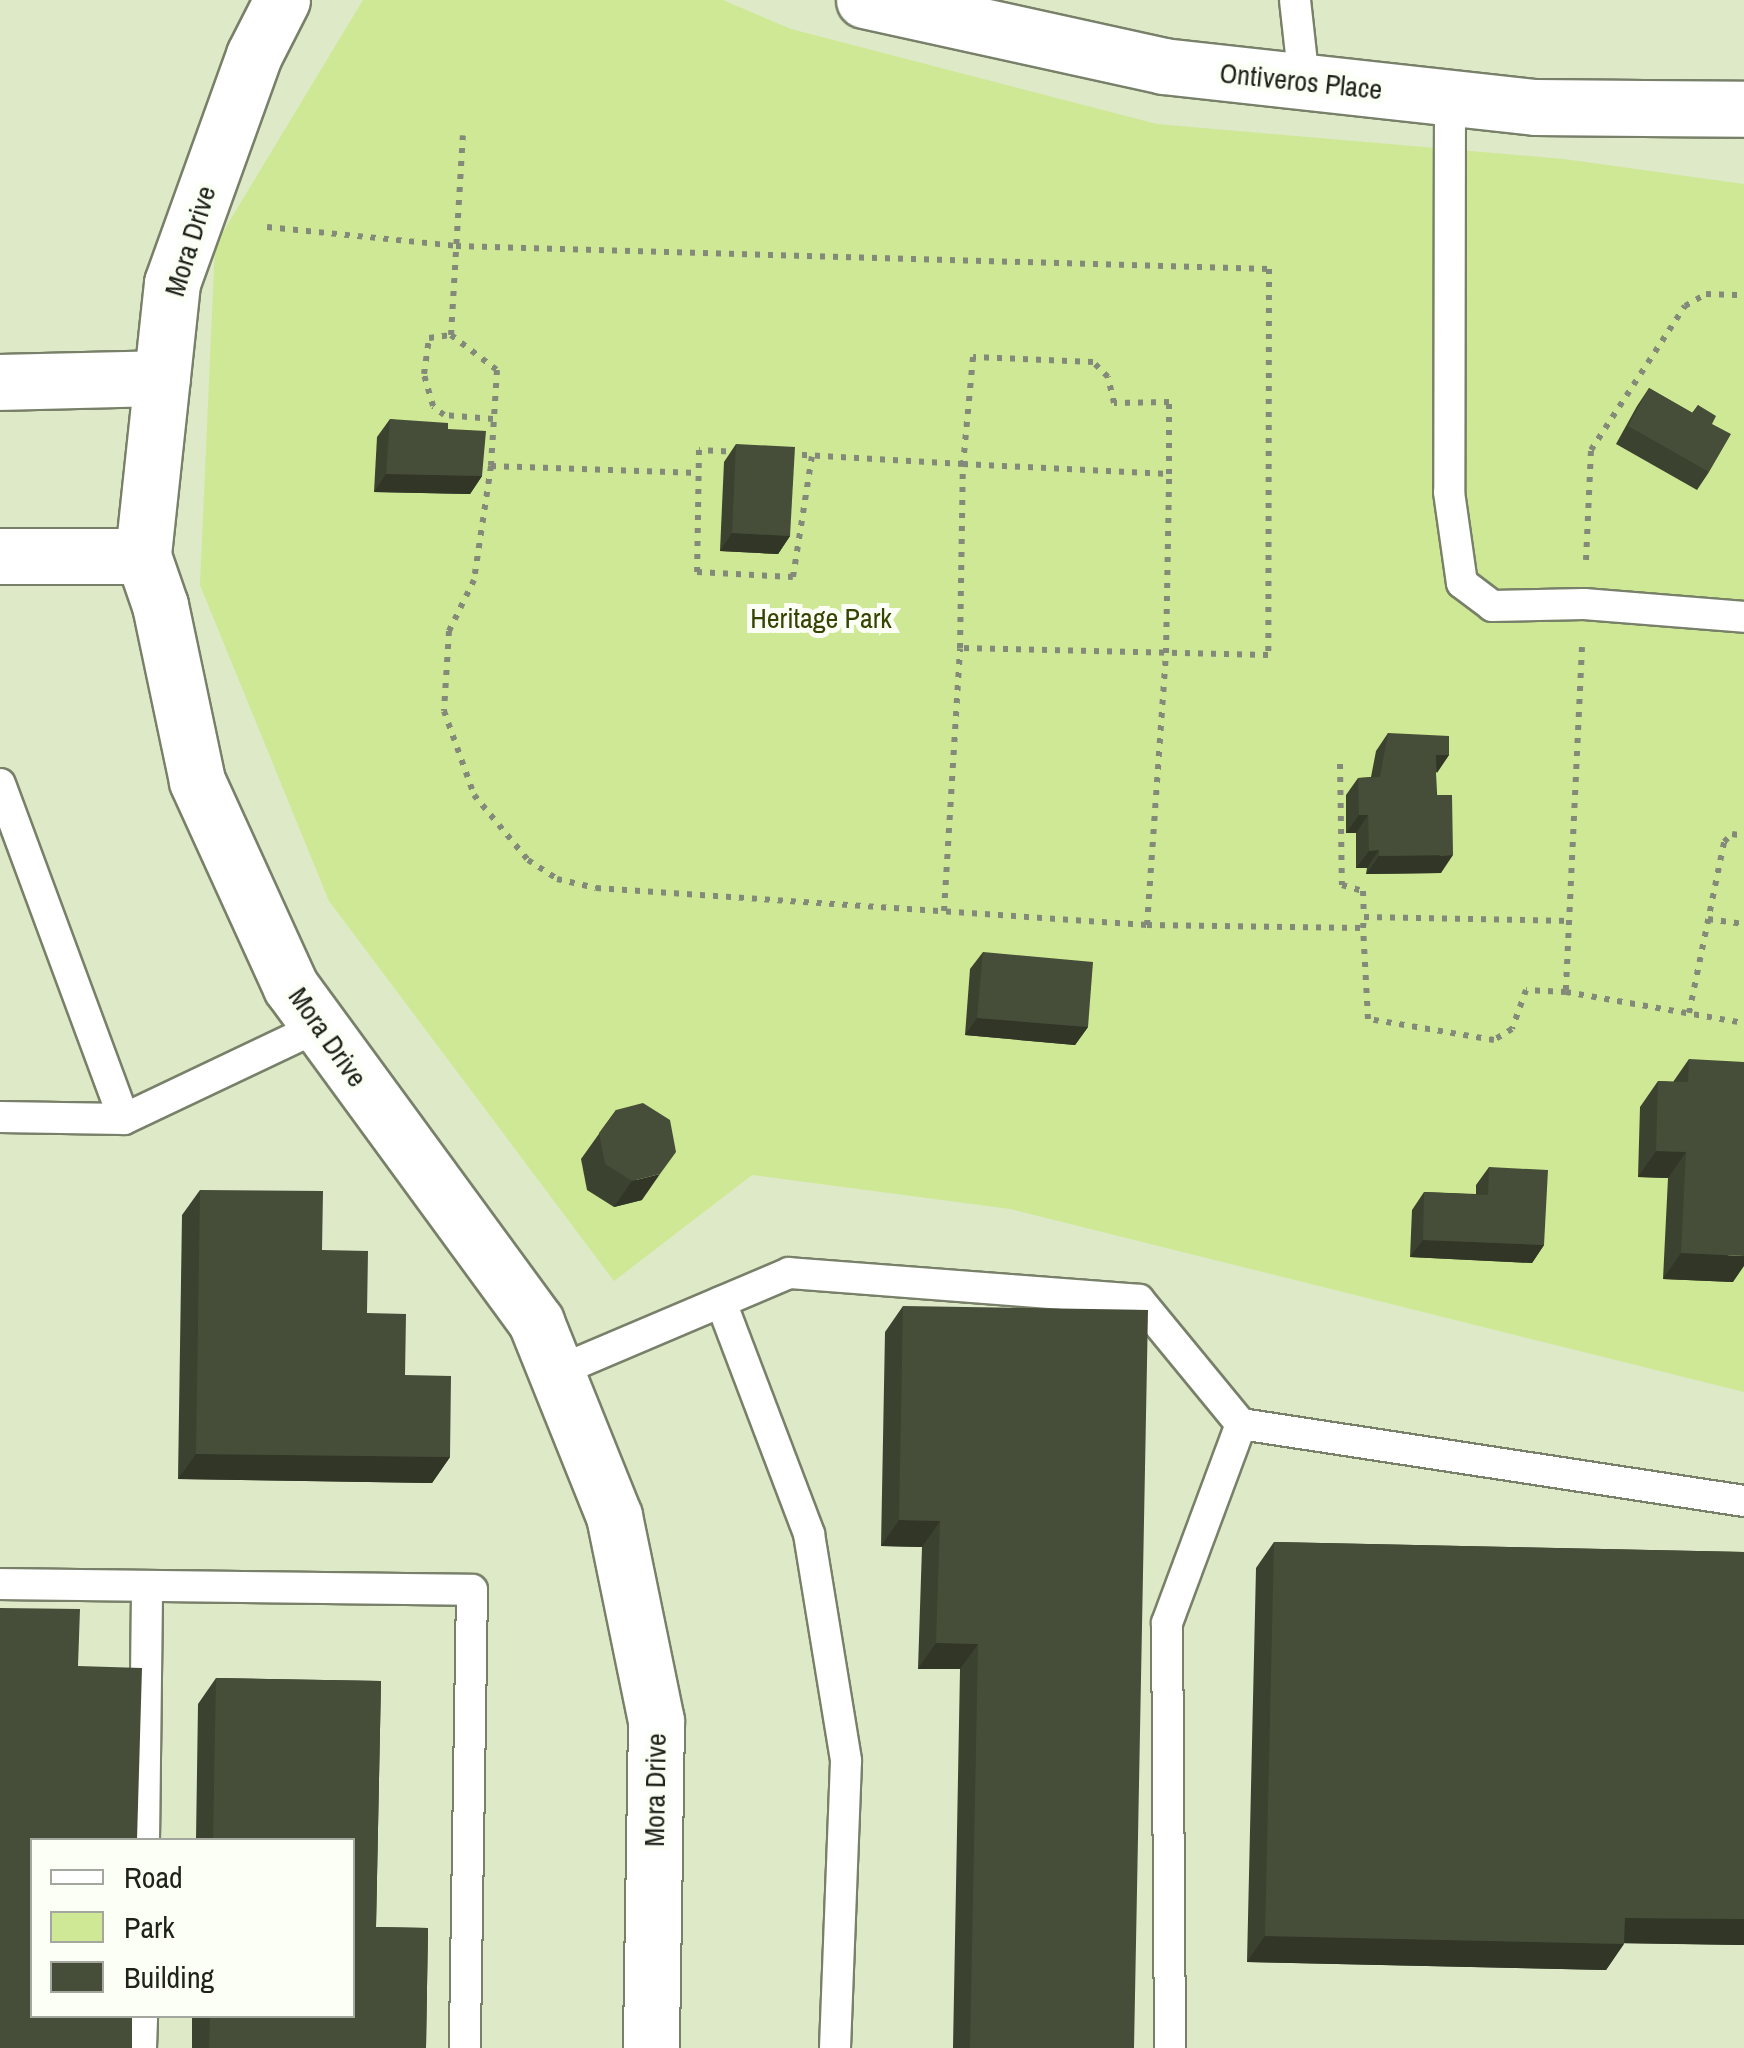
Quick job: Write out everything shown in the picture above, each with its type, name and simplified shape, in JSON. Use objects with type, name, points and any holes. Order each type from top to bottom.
[{"type":"street","name":"Mora Drive","points":[[282,0],[254,55],[172,283],[143,556],[197,781],[291,987],[536,1322],[614,1516],[656,1721],[651,2048]]},
{"type":"street","name":"Ontiveros Place","points":[[864,0],[1163,66],[1535,107],[1744,109]]},
{"type":"street","points":[[0,382],[162,378]]},
{"type":"street","points":[[0,556],[143,556]]},
{"type":"lane","points":[[1295,0],[1304,82]]},
{"type":"lane","points":[[1450,98],[1449,492],[1462,583],[1492,606],[1584,604],[1744,617]]},
{"type":"lane","points":[[0,784],[124,1119]]},
{"type":"lane","points":[[0,1118],[124,1119],[318,1027]]},
{"type":"lane","points":[[556,1372],[790,1273],[1139,1300],[1241,1424],[1744,1501]]},
{"type":"lane","points":[[721,1302],[809,1534],[846,1762],[835,2048]]},
{"type":"lane","points":[[1170,2048],[1166,1623],[1241,1424]]},
{"type":"lane","points":[[0,1584],[472,1590],[465,2048]]},
{"type":"lane","points":[[144,1838],[148,1586]]},
{"type":"lane","points":[[142,2018],[142,2048]]},
{"type":"path","points":[[452,335],[463,136]]},
{"type":"path","points":[[267,226],[456,246],[1269,269],[1268,655],[960,648]]},
{"type":"path","points":[[1566,992],[1591,450],[1686,306],[1706,294],[1744,295]]},
{"type":"path","points":[[494,419],[444,415],[426,394],[429,338],[452,335],[496,370],[494,419],[491,466],[474,580],[449,631],[444,711],[474,795],[528,860],[557,879],[596,888],[1147,926],[1364,928]]},
{"type":"path","points":[[944,910],[960,648],[963,464],[972,358],[1093,362],[1108,377],[1114,403],[1169,402],[1166,653],[1147,926]]},
{"type":"path","points":[[756,452],[699,450],[697,572],[793,577],[812,456]]},
{"type":"path","points":[[774,454],[1169,474]]},
{"type":"path","points":[[491,466],[699,474]]},
{"type":"path","points":[[1340,764],[1342,886],[1363,891],[1368,1019],[1494,1040],[1512,1029],[1526,990],[1566,992],[1744,1023]]},
{"type":"path","points":[[1689,1014],[1724,842],[1732,834],[1744,836]]},
{"type":"path","points":[[1364,916],[1569,921]]},
{"type":"path","points":[[1708,918],[1744,924]]},
{"type":"shaded area","points":[[0,0],[1744,0],[1744,2048],[0,2048]]},
{"type":"green space","name":"Heritage Park","points":[[363,0],[723,0],[791,29],[1157,124],[1564,159],[1744,184],[1744,1392],[1010,1209],[752,1175],[614,1281],[329,901],[200,585],[215,245]]},
{"type":"building","points":[[1649,388],[1693,413],[1698,405],[1716,416],[1712,424],[1731,434],[1709,472],[1628,426]]},
{"type":"building","points":[[390,419],[448,423],[448,429],[486,431],[482,476],[386,474]]},
{"type":"building","points":[[736,444],[795,447],[790,536],[732,533]]},
{"type":"building","points":[[1388,733],[1449,736],[1449,755],[1436,755],[1436,795],[1452,795],[1453,855],[1379,856],[1379,850],[1369,851],[1368,815],[1359,815],[1358,778],[1380,777]]},
{"type":"building","points":[[983,952],[1093,962],[1088,1027],[977,1018]]},
{"type":"building","points":[[1689,1059],[1744,1062],[1744,1256],[1681,1253],[1686,1152],[1656,1151],[1658,1081],[1688,1082]]},
{"type":"building","points":[[643,1103],[670,1120],[676,1152],[660,1174],[632,1181],[605,1164],[599,1133],[616,1110]]},
{"type":"building","points":[[1489,1167],[1548,1170],[1544,1245],[1423,1240],[1424,1192],[1488,1195]]},
{"type":"building","points":[[200,1190],[323,1191],[322,1250],[368,1251],[367,1313],[406,1314],[405,1375],[451,1376],[450,1457],[196,1454]]},
{"type":"building","points":[[903,1306],[1148,1310],[1134,2048],[970,2048],[978,1644],[936,1643],[940,1521],[899,1520]]},
{"type":"building","points":[[1274,1542],[1744,1552],[1744,1919],[1625,1918],[1624,1944],[1265,1936]]},
{"type":"building","points":[[0,1608],[80,1609],[78,1666],[142,1668],[137,1838],[30,1838],[30,2018],[132,2018],[132,2048],[0,2048]]},
{"type":"building","points":[[216,1678],[381,1681],[376,1927],[428,1928],[426,2048],[209,2048],[210,2018],[355,2018],[355,1838],[213,1838]]}]
